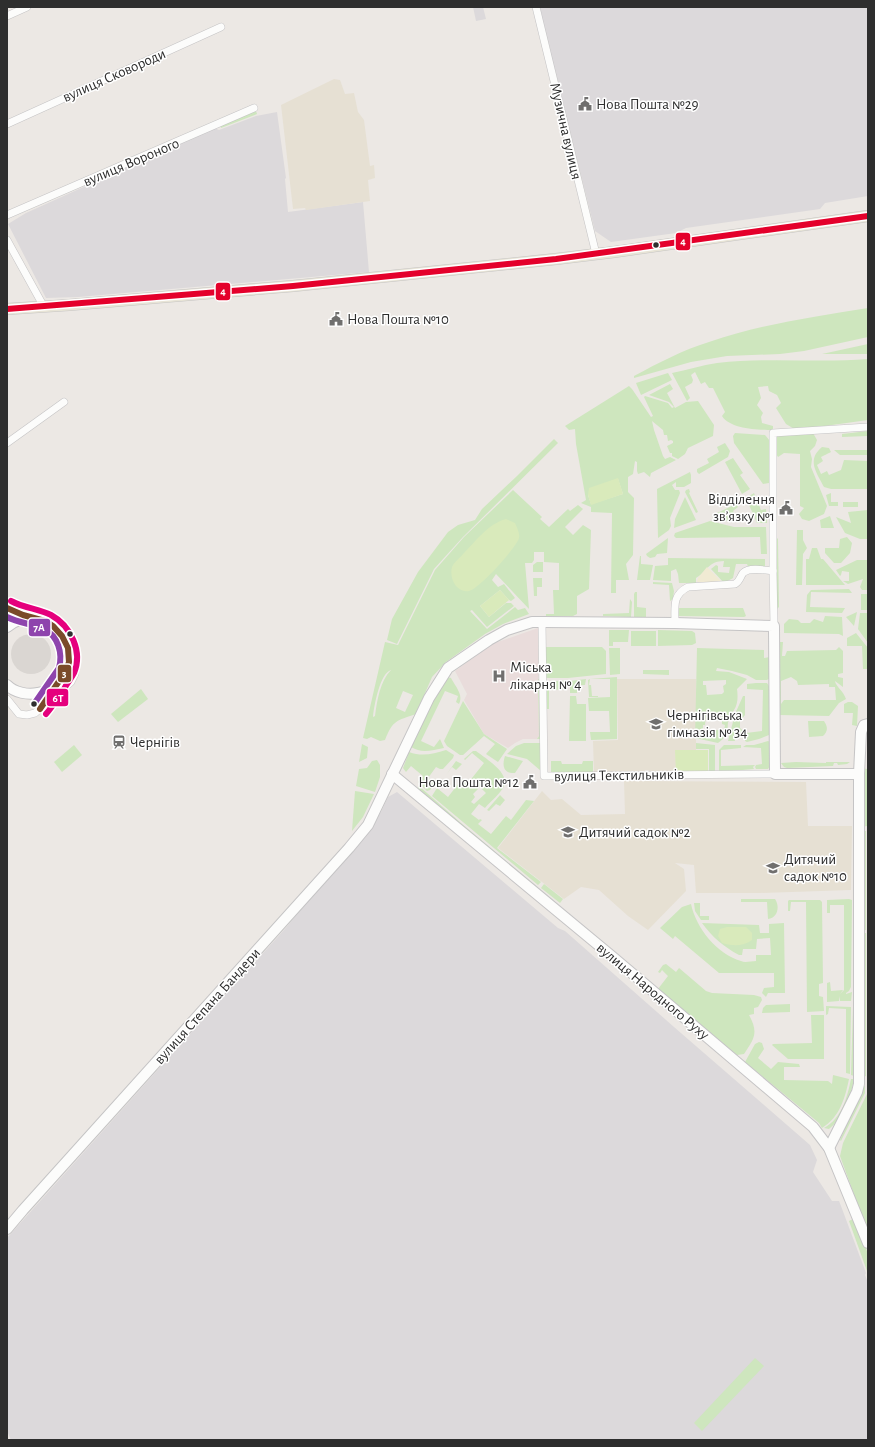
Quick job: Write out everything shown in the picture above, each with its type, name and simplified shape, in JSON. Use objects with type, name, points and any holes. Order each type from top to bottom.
[{"type":"main road","points":[[7,309],[293,286],[596,254],[868,216]]},
{"type":"street","points":[[7,16],[27,7]]},
{"type":"street","name":"Музична вулиця","points":[[536,7],[596,254]]},
{"type":"street","name":"вулиця Сковороди","points":[[7,124],[221,27]]},
{"type":"street","name":"вулиця Вороного","points":[[7,215],[254,108]]},
{"type":"street","points":[[7,240],[44,307]]},
{"type":"street","points":[[7,443],[64,402]]},
{"type":"street","points":[[776,774],[773,434],[868,427]]},
{"type":"street","points":[[675,623],[676,596],[682,590],[688,587],[735,584],[739,582],[744,572],[749,570],[773,570]]},
{"type":"street","points":[[7,608],[32,618]]},
{"type":"street","points":[[7,627],[21,619],[32,618],[49,622],[58,629],[64,638],[75,666],[75,674],[71,682],[35,713],[27,715],[20,714],[7,699]]},
{"type":"street","points":[[392,774],[429,698],[448,668],[506,630],[532,622],[675,623],[774,626]]},
{"type":"street","name":"вулиця Текстильників","points":[[542,622],[544,776],[859,774]]},
{"type":"street","points":[[40,709],[46,703],[63,677],[69,658],[68,649]]},
{"type":"street","points":[[7,685],[20,692],[30,694],[49,690],[57,684],[71,682]]},
{"type":"street","points":[[7,694],[20,692]]},
{"type":"street","points":[[830,1148],[857,1092],[859,1084],[859,774],[861,732],[864,725],[868,724]]},
{"type":"street","name":"вулиця Народного Руху","points":[[392,774],[608,953],[813,1127],[830,1148],[868,1243]]},
{"type":"street","name":"вулиця Степана Бандери","points":[[7,1229],[340,858],[368,824],[392,774]]},
{"type":"shaded area","points":[[473,7],[483,7],[486,19],[476,21]]},
{"type":"shaded area","points":[[539,7],[868,7],[868,196],[825,203],[820,209],[686,228],[676,233],[611,242],[595,231]]},
{"type":"shaded area","points":[[334,79],[340,80],[345,94],[354,93],[358,112],[364,120],[370,166],[374,165],[375,178],[368,180],[370,201],[306,210],[305,208],[293,209],[281,105]]},
{"type":"shaded area","points":[[277,112],[286,178],[288,212],[363,202],[369,272],[78,297],[46,298],[8,224],[26,213],[214,128],[219,130],[256,116]]},
{"type":"shaded area","points":[[538,628],[539,736],[537,739],[523,739],[508,748],[484,734],[464,700],[467,694],[455,671],[492,644]]},
{"type":"shaded area","points":[[31,634],[42,637],[48,643],[51,654],[48,665],[42,671],[31,674],[20,671],[14,665],[11,654],[14,643],[20,637]]},
{"type":"shaded area","name":"Чернігівська гімназія № 34","points":[[617,679],[696,679],[696,750],[708,750],[708,773],[650,772],[648,770],[645,770],[644,773],[594,772],[593,741],[618,740]]},
{"type":"shaded area","points":[[624,781],[806,782],[808,826],[852,826],[851,890],[760,893],[696,893],[694,865],[675,863],[684,869],[686,891],[648,930],[628,916],[599,890],[581,887],[564,899],[498,848],[542,791],[551,800],[562,799],[581,815],[625,814]]},
{"type":"shaded area","points":[[397,792],[558,928],[565,931],[810,1145],[817,1160],[813,1172],[832,1201],[839,1201],[868,1281],[868,1440],[11,1440],[7,1431],[7,1238],[284,930],[326,879],[367,833],[381,812],[388,797]]},
{"type":"green space","points":[[256,111],[257,114],[221,128],[220,125]]},
{"type":"green space","points":[[868,308],[868,337],[804,351],[780,354],[727,356],[691,362],[634,378],[634,376],[661,362],[699,345],[748,330]]},
{"type":"green space","points":[[868,344],[868,354],[822,354]]},
{"type":"green space","points":[[868,359],[868,420],[796,430],[786,424],[776,408],[781,403],[777,395],[769,391],[768,386],[758,387],[761,398],[757,405],[763,413],[761,417],[762,423],[773,426],[773,430],[752,429],[731,424],[722,416],[725,412],[713,388],[709,388],[705,382],[701,384],[695,372],[691,375],[693,380],[692,383],[685,387],[690,398],[687,401],[672,373],[711,364],[736,361]]},
{"type":"green space","points":[[668,373],[672,380],[641,395],[636,383]]},
{"type":"green space","points":[[670,384],[673,389],[667,393],[675,408],[686,402],[698,401],[714,425],[713,436],[688,448],[685,454],[678,459],[672,456],[672,453],[670,453],[667,446],[673,443],[673,441],[668,441],[667,435],[664,435],[663,430],[652,421],[663,456],[665,459],[670,457],[676,460],[651,473],[650,477],[644,472],[638,474],[637,462],[635,461],[633,474],[628,477],[628,492],[634,498],[633,555],[626,564],[629,580],[616,580],[616,593],[611,593],[612,513],[591,512],[591,507],[581,503],[586,500],[576,444],[575,429],[569,430],[565,426],[629,386],[651,417],[653,416],[644,397],[645,396],[668,403],[672,408],[674,407],[669,402],[649,395]],"holes":[[[618,479],[623,494],[591,504],[588,495]]]},
{"type":"green space","points":[[868,431],[868,436],[842,437],[842,434]]},
{"type":"green space","points":[[735,433],[765,435],[770,441],[769,483],[763,484],[734,443],[733,436]]},
{"type":"green space","points":[[813,433],[817,440],[815,446],[810,451],[812,459],[811,467],[827,506],[824,514],[809,521],[802,519],[799,514],[804,508],[800,506],[800,454],[784,453],[778,457],[775,452],[777,436]]},
{"type":"green space","points":[[554,439],[558,443],[463,537],[434,569],[397,644],[387,640],[392,619],[418,572],[448,532],[458,525],[475,520],[482,509]]},
{"type":"green space","points":[[725,443],[730,451],[728,457],[699,474],[697,469],[709,463],[707,459],[719,452],[717,447]]},
{"type":"green space","points":[[822,447],[829,448],[831,452],[821,457],[823,461],[817,465],[821,474],[827,471],[829,475],[841,470],[844,460],[868,461],[868,489],[831,489],[824,487],[814,467],[817,452]]},
{"type":"green space","points":[[834,450],[868,450],[868,455],[840,455]]},
{"type":"green space","points":[[733,458],[743,473],[740,475],[750,489],[742,494],[725,462]]},
{"type":"green space","points":[[690,472],[691,483],[684,487],[676,487],[676,482],[672,485],[675,490],[679,490],[680,493],[670,518],[671,526],[669,530],[658,538],[657,489]]},
{"type":"green space","points":[[618,478],[623,494],[591,505],[588,495],[589,488]]},
{"type":"green space","points":[[689,489],[689,493],[698,512],[696,513],[685,492]]},
{"type":"green space","points":[[513,490],[542,517],[540,519],[549,527],[568,509],[570,511],[578,505],[583,509],[565,527],[573,535],[583,525],[591,530],[589,589],[577,596],[577,614],[573,616],[546,616],[546,614],[554,614],[553,590],[559,590],[559,563],[544,562],[544,552],[534,552],[534,560],[532,563],[525,563],[529,609],[496,574],[492,580],[498,587],[504,584],[515,598],[511,601],[509,600],[500,590],[480,606],[489,617],[506,603],[511,603],[514,606],[487,627],[472,610],[470,611],[487,629],[515,607],[518,610],[525,608],[529,614],[503,624],[485,634],[446,662],[432,677],[416,714],[396,722],[390,728],[385,740],[380,741],[371,737],[367,739],[363,738],[385,642],[398,645],[435,570],[464,537]],"holes":[[[391,670],[382,685],[375,716],[373,717],[376,698],[381,683],[387,672]],[[403,691],[413,695],[405,712],[396,708]]]},
{"type":"green space","points":[[754,493],[761,510],[766,509],[767,523],[757,523],[746,498]]},
{"type":"green space","points":[[831,493],[831,502],[838,502],[838,506],[829,506],[826,495]]},
{"type":"green space","points":[[685,497],[696,520],[674,528],[675,519]]},
{"type":"green space","points":[[843,502],[858,502],[858,507],[843,507]]},
{"type":"green space","points":[[736,504],[738,507],[733,511],[738,520],[733,522],[713,518],[713,515]]},
{"type":"green space","points":[[868,510],[868,539],[860,539],[845,533],[836,517],[851,523],[848,512]]},
{"type":"green space","points":[[830,516],[834,528],[821,528],[820,520]]},
{"type":"green space","points":[[506,519],[515,523],[519,534],[517,543],[497,568],[474,589],[469,591],[460,590],[454,584],[451,571],[453,565],[488,529]]},
{"type":"green space","points":[[710,521],[734,527],[766,527],[767,554],[761,554],[760,537],[676,538],[674,536],[675,533]]},
{"type":"green space","points":[[797,530],[803,530],[803,540],[807,548],[803,554],[802,585],[796,585]]},
{"type":"green space","points":[[776,537],[778,539],[779,607],[777,609],[776,607]]},
{"type":"green space","points":[[847,537],[852,543],[850,553],[841,563],[834,563],[825,553],[825,548],[839,548],[840,539]]},
{"type":"green space","points":[[668,538],[667,553],[657,554],[655,557],[650,558],[647,556],[646,554]]},
{"type":"green space","points":[[812,548],[817,548],[821,559],[823,559],[845,585],[806,585],[806,559],[809,559]]},
{"type":"green space","points":[[640,556],[641,564],[653,565],[650,580],[637,580]]},
{"type":"green space","points":[[668,558],[765,559],[765,566],[749,569],[747,564],[736,564],[733,578],[724,583],[711,569],[716,565],[718,566],[718,572],[729,573],[730,567],[723,567],[724,561],[719,561],[711,565],[696,578],[696,583],[679,583],[676,569],[671,571],[671,581],[653,580],[655,566],[668,565]]},
{"type":"green space","points":[[857,560],[868,560],[868,590],[862,590],[860,587],[863,579],[848,584],[843,581],[849,581],[849,572],[842,571],[840,576],[836,570]]},
{"type":"green space","points":[[537,562],[543,562],[543,572],[533,572],[533,565]]},
{"type":"green space","points":[[533,578],[542,578],[542,587],[537,587],[537,596],[534,596]]},
{"type":"green space","points":[[653,582],[672,583],[674,591],[673,599],[670,601],[669,585],[653,584]]},
{"type":"green space","points":[[849,589],[852,593],[811,592],[810,607],[845,608],[842,613],[806,612],[807,595],[811,590]]},
{"type":"green space","points":[[500,590],[509,600],[489,617],[480,606]]},
{"type":"green space","points":[[635,592],[637,592],[637,607],[646,608],[646,617],[634,617]]},
{"type":"green space","points":[[861,594],[868,594],[868,610],[861,610]]},
{"type":"green space","points":[[630,599],[632,602],[631,617],[603,616],[603,614],[629,613]]},
{"type":"green space","points":[[677,608],[743,608],[746,616],[677,616]]},
{"type":"green space","points":[[857,612],[854,626],[846,617]]},
{"type":"green space","points":[[860,613],[868,613],[868,643],[858,629]]},
{"type":"green space","points":[[825,616],[842,617],[843,636],[839,634],[784,633],[784,624],[789,619],[798,620],[801,623],[810,623],[814,619],[823,622]]},
{"type":"green space","points":[[609,630],[629,630],[628,642],[613,642],[613,646],[609,646]]},
{"type":"green space","points":[[658,630],[692,631],[695,633],[696,643],[692,645],[658,646]]},
{"type":"green space","points":[[631,631],[656,631],[656,646],[631,646]]},
{"type":"green space","points":[[856,633],[868,648],[868,669],[863,669],[862,646],[847,646],[847,638]]},
{"type":"green space","points":[[778,642],[783,642],[782,656],[785,656],[787,651],[836,650],[839,647],[843,651],[843,673],[838,674],[838,677],[843,678],[843,687],[835,681],[846,699],[839,703],[829,716],[779,715],[780,705],[778,705]],"holes":[[[791,677],[797,681],[798,685],[829,684],[829,687],[835,687],[836,700],[784,700],[781,704],[781,681]]]},
{"type":"green space","points":[[545,647],[602,647],[606,651],[606,674],[568,678],[546,678]]},
{"type":"green space","points":[[609,648],[620,648],[620,674],[610,675]]},
{"type":"green space","points":[[697,648],[764,650],[764,658],[770,657],[770,678],[767,680],[756,680],[747,675],[717,668],[716,671],[729,672],[747,679],[737,689],[738,697],[736,705],[730,715],[727,733],[725,736],[718,743],[695,738]],"holes":[[[726,680],[726,684],[723,686],[724,692],[722,694],[707,695],[706,685],[703,685],[703,681]],[[706,714],[722,714],[722,724],[725,725],[724,730],[703,730]]]},
{"type":"green space","points":[[643,670],[669,670],[669,675],[643,674]]},
{"type":"green space","points":[[448,677],[451,678],[460,694],[459,704],[456,702],[458,696],[445,691],[421,741],[434,747],[440,739],[444,748],[427,751],[415,749],[411,747],[443,682]]},
{"type":"green space","points":[[617,677],[617,739],[591,740],[590,732],[610,732],[609,711],[589,711],[588,698],[610,697],[610,679],[590,679]]},
{"type":"green space","points":[[538,679],[541,680],[541,739],[537,739],[539,736]]},
{"type":"green space","points":[[586,679],[585,685],[577,685],[577,693],[570,693],[570,681]]},
{"type":"green space","points":[[590,679],[589,685],[591,685],[592,696],[598,697],[589,697],[588,680]]},
{"type":"green space","points":[[546,681],[549,681],[549,709],[546,709]]},
{"type":"green space","points":[[551,681],[566,681],[567,689],[551,690]]},
{"type":"green space","points":[[767,683],[769,686],[769,735],[747,742],[745,741],[745,735],[734,735],[735,741],[728,741],[735,714],[743,696],[745,696],[745,715],[740,721],[740,728],[746,733],[762,731],[763,690],[747,689],[747,684]]},
{"type":"green space","points":[[141,689],[148,699],[118,722],[111,714]]},
{"type":"green space","points":[[570,696],[576,696],[577,704],[586,704],[586,741],[569,741]]},
{"type":"green space","points":[[463,701],[484,734],[507,749],[498,762],[486,754],[495,744],[484,736],[463,755],[460,755],[447,746],[444,741]]},
{"type":"green space","points":[[852,702],[858,706],[857,726],[852,725],[853,713],[844,713],[844,704]]},
{"type":"green space","points":[[808,721],[824,721],[827,731],[823,736],[809,737]]},
{"type":"green space","points":[[768,741],[770,742],[770,766],[768,769],[756,769],[756,765],[762,764],[761,748],[743,747],[746,745],[754,745]]},
{"type":"green space","points":[[524,743],[542,743],[541,771],[527,759],[507,754],[516,746]]},
{"type":"green space","points":[[696,743],[715,745],[715,773],[709,772],[709,749],[696,749]]},
{"type":"green space","points":[[362,744],[368,747],[367,758],[359,762]]},
{"type":"green space","points":[[74,745],[82,755],[62,772],[54,762]]},
{"type":"green space","points":[[724,745],[741,745],[741,748],[721,750],[721,766],[755,765],[753,767],[754,769],[719,772],[719,750]]},
{"type":"green space","points":[[446,750],[454,755],[453,758],[443,769],[436,767],[428,778],[435,784],[430,790],[427,791],[418,782],[423,776],[411,766],[406,772],[403,768],[409,752],[423,755]]},
{"type":"green space","points":[[675,750],[708,750],[708,773],[676,773]]},
{"type":"green space","points":[[473,751],[476,751],[496,766],[505,781],[503,789],[485,808],[479,804],[471,814],[479,820],[482,820],[478,824],[491,834],[506,816],[511,820],[526,800],[534,801],[497,848],[541,882],[538,885],[432,796],[437,788],[448,797],[462,779],[468,783],[484,763],[472,753],[465,760],[464,759]],"holes":[[[480,787],[486,793],[474,804],[471,802],[475,797],[473,794]]]},
{"type":"green space","points":[[505,756],[523,761],[515,773],[508,772],[504,768]]},
{"type":"green space","points":[[377,760],[380,765],[380,777],[375,792],[356,786],[359,769],[367,768],[372,761]]},
{"type":"green space","points":[[456,761],[462,764],[456,770],[452,767],[446,775]]},
{"type":"green space","points":[[551,761],[561,761],[562,764],[582,764],[583,761],[593,761],[593,772],[551,773]]},
{"type":"green space","points":[[850,762],[847,764],[838,765],[837,763],[834,763],[833,766],[787,768],[781,763]]},
{"type":"green space","points":[[863,768],[867,769],[867,826],[862,827]]},
{"type":"green space","points":[[419,786],[536,886],[534,888],[417,789]]},
{"type":"green space","points":[[355,791],[374,794],[363,817],[352,831]]},
{"type":"green space","points":[[500,795],[505,800],[500,806],[496,804],[489,811],[487,810]]},
{"type":"green space","points":[[863,831],[866,831],[866,930],[863,930]]},
{"type":"green space","points":[[544,884],[563,899],[560,903],[541,888]]},
{"type":"green space","points":[[741,899],[775,899],[778,908],[776,914],[768,919],[767,902],[741,902]]},
{"type":"green space","points":[[789,900],[820,900],[822,902],[823,983],[819,984],[819,996],[823,997],[824,1011],[807,1012],[806,902],[791,902],[790,911],[788,911]]},
{"type":"green space","points":[[827,900],[852,900],[851,987],[846,994],[852,992],[851,1001],[840,1001],[839,996],[839,1001],[827,1002],[827,983],[830,982],[831,991],[843,990],[840,994],[844,990],[844,905],[830,905],[830,913],[827,913]]},
{"type":"green space","points":[[694,903],[700,903],[700,916],[709,916],[709,920],[701,920],[695,911]]},
{"type":"green space","points":[[691,904],[698,922],[709,939],[724,953],[743,962],[756,961],[756,955],[771,955],[770,938],[757,939],[756,949],[743,949],[742,955],[739,955],[728,949],[710,933],[702,923],[759,925],[760,933],[769,933],[769,924],[784,923],[785,993],[768,993],[766,997],[762,993],[764,988],[774,987],[774,973],[719,973],[675,936],[673,939],[660,928],[682,907]]},
{"type":"green space","points":[[727,927],[746,927],[752,933],[752,940],[745,944],[737,945],[722,943],[718,936],[720,929]]},
{"type":"green space","points":[[863,933],[866,933],[866,1076],[864,1077]]},
{"type":"green space","points":[[666,964],[676,972],[679,968],[706,991],[712,993],[754,995],[761,997],[762,1000],[758,1007],[754,1008],[754,1014],[749,1015],[754,1027],[754,1036],[744,1054],[737,1055],[658,989],[668,976],[662,970],[660,973],[658,972],[663,965]]},
{"type":"green space","points":[[790,1004],[790,1012],[762,1013],[763,1008],[766,1005]]},
{"type":"green space","points":[[826,1006],[851,1007],[850,1074],[846,1073],[846,1009],[829,1008],[828,1014],[826,1015]]},
{"type":"green space","points":[[853,1007],[855,1009],[854,1076],[851,1075]]},
{"type":"green space","points":[[811,1015],[824,1015],[824,1059],[788,1059],[772,1045],[812,1043]]},
{"type":"green space","points":[[759,1042],[762,1043],[764,1049],[758,1058],[771,1069],[778,1062],[799,1064],[800,1067],[784,1067],[784,1080],[828,1081],[832,1084],[833,1075],[849,1079],[841,1106],[828,1124],[822,1128],[819,1123],[745,1062],[755,1044]]},
{"type":"green space","points":[[851,1079],[854,1079],[853,1086],[846,1107],[829,1129],[824,1128],[835,1119],[843,1107]]},
{"type":"green space","points":[[868,1085],[868,1233],[840,1156],[843,1143],[867,1094]]},
{"type":"green space","points":[[863,1086],[865,1086],[865,1093],[841,1141],[840,1140]]},
{"type":"green space","points":[[855,1218],[868,1254],[867,1271],[849,1221]]},
{"type":"green space","points":[[755,1358],[764,1366],[702,1431],[694,1423]]},
{"type":"sand","points":[[707,567],[723,583],[697,582],[698,578]]},
{"type":"transit line","name":"4","points":[[7,309],[293,286],[556,259],[868,216]]},
{"type":"transit line","name":"6Т","points":[[11,601],[51,615],[58,620],[69,633],[76,648],[77,657],[74,673],[46,714]]},
{"type":"transit line","name":"3","points":[[7,608],[23,615],[45,621],[53,626],[62,636],[68,648],[69,662],[66,671],[40,709]]},
{"type":"transit line","name":"7А","points":[[7,617],[49,632],[56,640],[60,651],[59,668],[34,704]]},
{"type":"place","name":"Нова Пошта №29","points":[[585,104]]},
{"type":"place","name":"Нова Пошта №10","points":[[336,319]]},
{"type":"place","name":"Відділення зв’язку №1","points":[[786,508]]},
{"type":"place","name":"Міська лікарня № 4","points":[[499,676]]},
{"type":"place","name":"Чернігівська гімназія № 34","points":[[656,724]]},
{"type":"place","name":"Чернігів","points":[[119,742]]},
{"type":"place","name":"Нова Пошта №12","points":[[530,782]]},
{"type":"place","name":"Дитячий садок №2","points":[[568,832]]},
{"type":"place","name":"Дитячий садок №10","points":[[773,868]]}]
